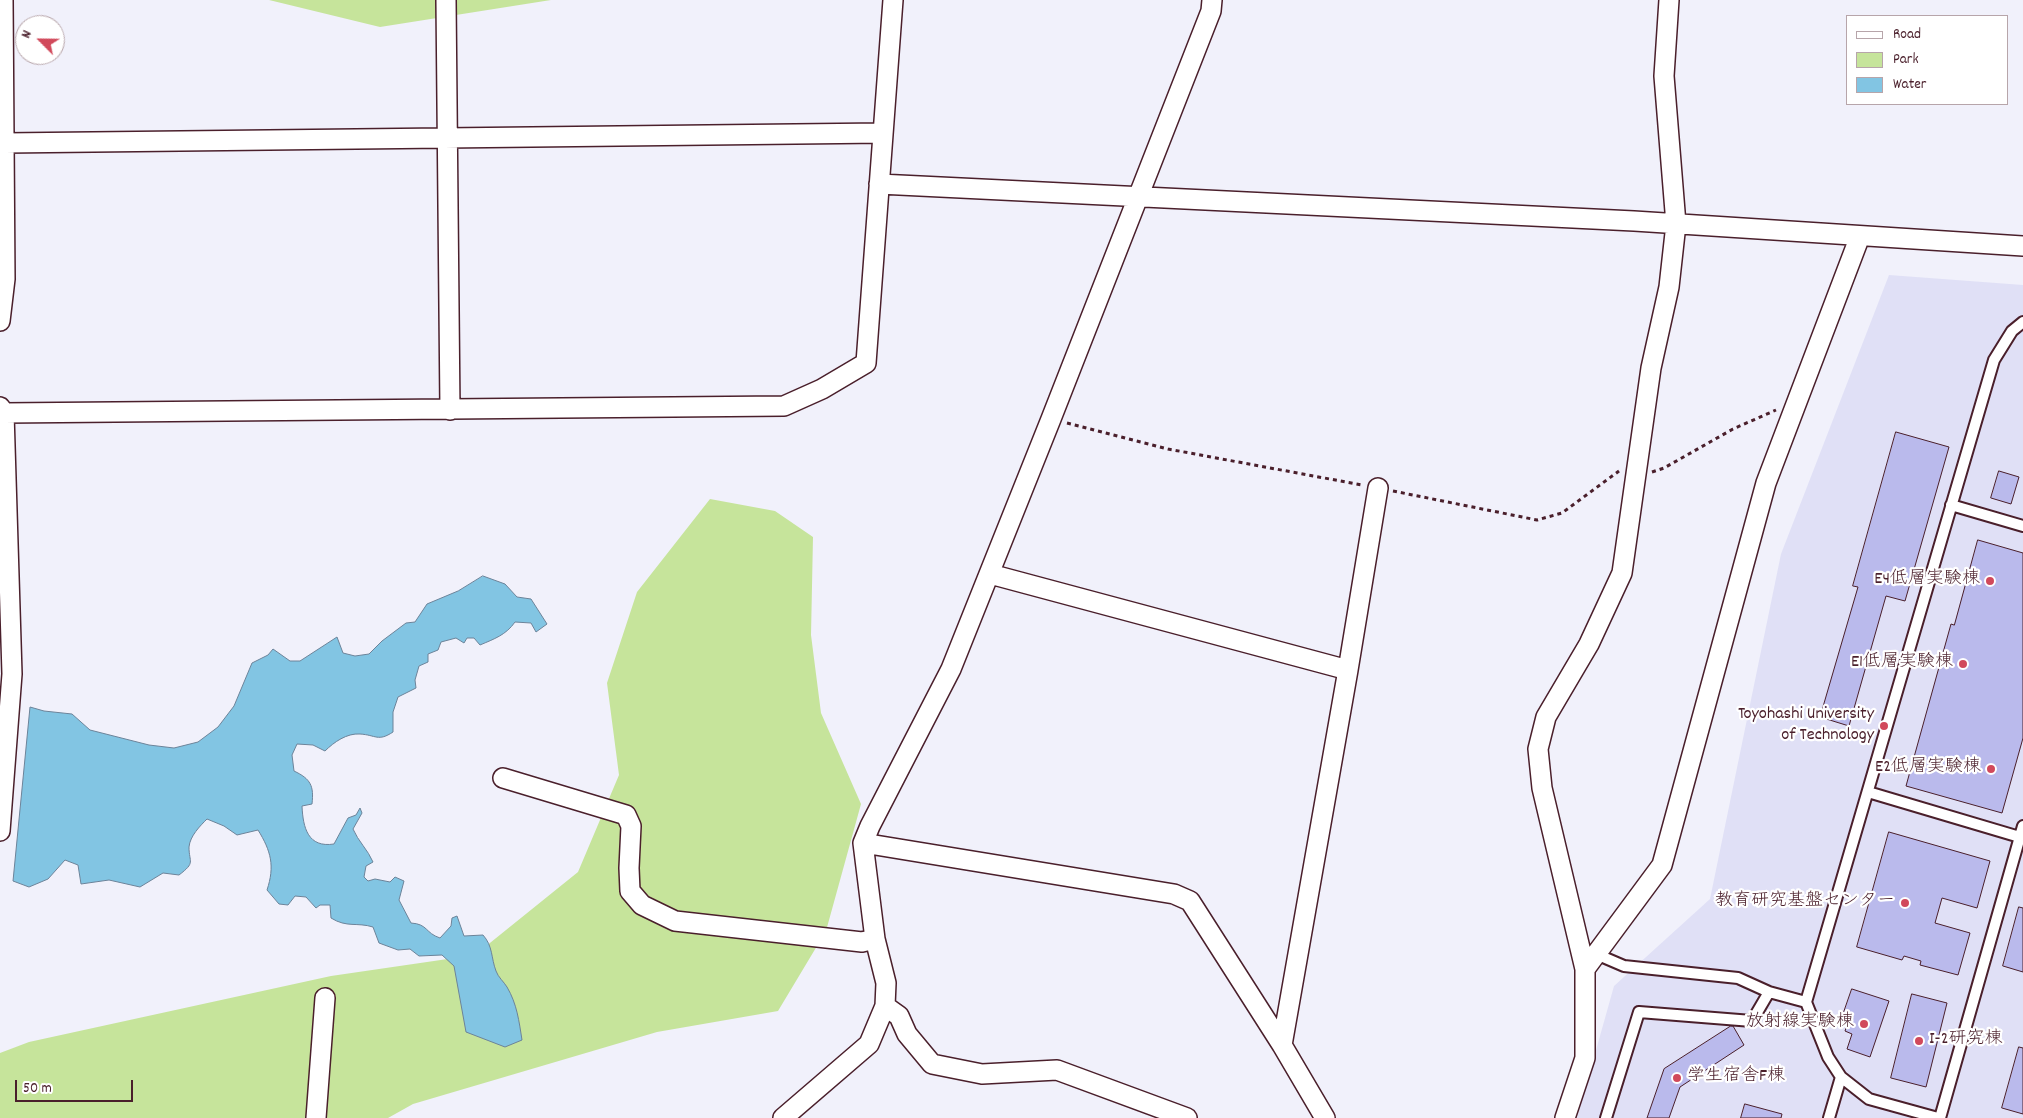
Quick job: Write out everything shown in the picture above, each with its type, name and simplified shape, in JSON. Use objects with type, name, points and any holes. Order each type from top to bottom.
[{"type":"street","points":[[0,321],[3,279],[5,144],[3,0]]},
{"type":"street","points":[[446,0],[450,410]]},
{"type":"street","points":[[0,831],[12,674],[4,548],[2,410],[450,410],[784,406],[822,389],[866,364],[893,0]]},
{"type":"street","points":[[783,1118],[868,1044],[885,1006],[886,983],[875,939],[863,843],[951,669],[1211,11],[1212,0]]},
{"type":"street","points":[[1564,1118],[1585,1058],[1590,961],[1542,788],[1538,749],[1546,717],[1589,644],[1622,572],[1651,368],[1669,287],[1676,224],[1664,76],[1669,0]]},
{"type":"street","points":[[5,144],[883,133]]},
{"type":"street","points":[[880,184],[1634,221],[2023,246]]},
{"type":"street","points":[[1590,961],[1662,865],[1766,483],[1860,236]]},
{"type":"street","points":[[1282,1045],[1378,488]]},
{"type":"street","points":[[990,574],[1348,670]]},
{"type":"street","points":[[503,778],[626,816],[631,826],[630,891],[642,905],[675,921],[862,942],[875,939]]},
{"type":"street","points":[[863,843],[1174,894],[1190,901],[1326,1118]]},
{"type":"street","points":[[316,1118],[325,998]]},
{"type":"street","points":[[885,1006],[899,1016],[907,1034],[932,1064],[982,1074],[1057,1070],[1188,1118]]},
{"type":"lane","points":[[1868,792],[2022,834],[1939,1118],[1869,1099],[1841,1077],[1828,1057],[1806,1002],[1994,360],[2012,331],[2023,322]]},
{"type":"lane","points":[[1951,505],[2023,526]]},
{"type":"lane","points":[[1590,961],[1738,978],[1769,992],[1806,1002]]},
{"type":"lane","points":[[1606,1118],[1638,1012],[1752,1021],[1769,992]]},
{"type":"lane","points":[[1829,1118],[1841,1077]]},
{"type":"path","points":[[1051,419],[1168,449],[1537,520],[1562,513],[1636,466],[1647,474],[1664,468],[1733,429],[1797,401]]},
{"type":"shaded area","name":"Toyohashi University of Technology","points":[[1889,275],[2023,285],[2023,1118],[1577,1118],[1614,986],[1710,899],[1781,554]]},
{"type":"green space","points":[[269,0],[551,0],[380,27]]},
{"type":"green space","points":[[710,499],[775,511],[813,537],[811,635],[821,713],[861,804],[826,931],[778,1011],[657,1032],[413,1104],[388,1118],[0,1118],[0,1053],[29,1042],[331,976],[475,955],[578,872],[619,775],[607,683],[637,592]]},
{"type":"water","points":[[483,576],[505,584],[517,597],[531,599],[547,624],[536,632],[531,623],[515,622],[495,639],[480,645],[474,638],[467,638],[464,643],[456,638],[441,642],[438,650],[428,654],[428,662],[419,666],[415,680],[416,688],[398,697],[393,712],[393,732],[384,737],[360,734],[350,735],[337,741],[325,751],[313,745],[297,744],[292,755],[294,771],[308,780],[312,788],[312,804],[302,806],[306,829],[313,840],[318,843],[334,844],[348,818],[356,815],[360,808],[362,813],[353,829],[373,862],[366,866],[364,877],[368,881],[375,879],[390,882],[395,877],[404,881],[399,900],[411,923],[421,925],[435,936],[440,938],[451,926],[452,918],[457,916],[464,936],[483,935],[490,948],[497,973],[513,1000],[522,1040],[505,1047],[466,1032],[454,966],[442,955],[419,956],[410,949],[398,950],[379,943],[373,927],[337,921],[331,918],[330,905],[320,905],[316,908],[306,897],[295,896],[288,905],[279,904],[267,890],[271,873],[269,852],[258,830],[237,835],[224,826],[207,819],[191,839],[189,847],[190,865],[179,875],[163,873],[140,887],[109,880],[81,884],[78,865],[65,860],[48,879],[29,887],[13,881],[30,707],[44,711],[72,714],[90,730],[149,745],[174,748],[198,742],[218,727],[234,706],[252,663],[268,655],[273,649],[290,661],[300,661],[337,637],[343,653],[355,656],[369,654],[382,641],[406,623],[415,622],[427,604],[458,591]]},
{"type":"building","points":[[1896,432],[1949,447],[1905,601],[1886,596],[1849,726],[1820,717],[1858,587],[1853,586]]},
{"type":"building","points":[[1999,471],[2019,477],[2011,504],[1991,498]]},
{"type":"building","points":[[1978,540],[2023,553],[2023,738],[2002,813],[1906,786],[1951,624],[1954,625]]},
{"type":"building","name":"教育研究基盤センター","points":[[1889,832],[1990,861],[1977,908],[1942,898],[1935,923],[1970,933],[1958,975],[1920,965],[1921,961],[1904,956],[1902,960],[1857,947]]},
{"type":"building","points":[[2019,907],[2023,908],[2023,972],[2003,966]]},
{"type":"building","name":"放射線実験棟","points":[[1852,989],[1889,1001],[1870,1057],[1847,1049],[1852,1034],[1845,1031],[1850,1017],[1843,1015]]},
{"type":"building","name":"I-2研究棟","points":[[1912,994],[1947,1003],[1926,1087],[1891,1078]]},
{"type":"building","name":"学生宿舎F棟","points":[[1733,1026],[1744,1045],[1680,1087],[1669,1118],[1647,1118],[1664,1069]]},
{"type":"building","points":[[2019,1047],[2023,1048],[2023,1114],[2002,1108]]},
{"type":"building","points":[[1745,1104],[1782,1114],[1781,1118],[1741,1118]]},
{"type":"place","name":"E4低層実験棟","points":[[1990,581]]},
{"type":"place","name":"E1低層実験棟","points":[[1963,664]]},
{"type":"place","name":"Toyohashi University of Technology","points":[[1884,726]]},
{"type":"place","name":"E2低層実験棟","points":[[1991,769]]},
{"type":"place","name":"教育研究基盤センター","points":[[1905,903]]},
{"type":"place","name":"放射線実験棟","points":[[1864,1024]]},
{"type":"place","name":"I-2研究棟","points":[[1919,1041]]},
{"type":"place","name":"学生宿舎F棟","points":[[1677,1078]]}]
